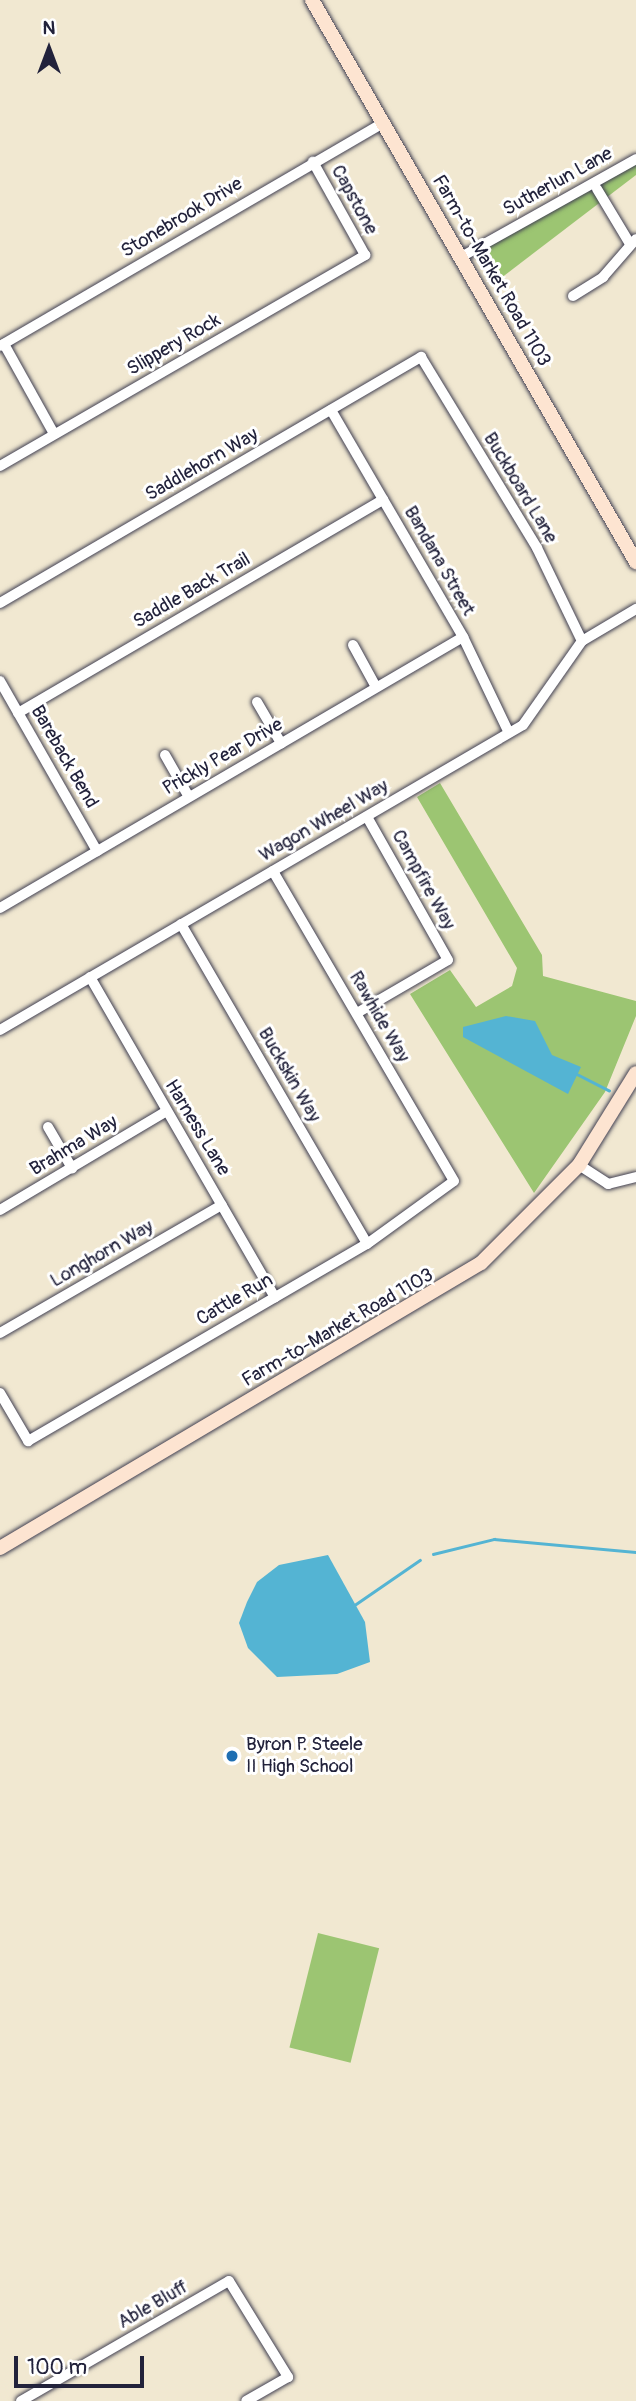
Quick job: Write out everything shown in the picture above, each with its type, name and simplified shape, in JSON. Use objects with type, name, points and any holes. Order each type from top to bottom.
[{"type":"main road","name":"Farm-to-Market Road 1103","points":[[312,0],[636,562]]},
{"type":"main road","name":"Farm-to-Market Road 1103","points":[[0,1548],[458,1279],[500,1247],[579,1165],[636,1073]]},
{"type":"street","name":"Stonebrook Drive","points":[[2,345],[383,123]]},
{"type":"street","name":"Sutherlun Lane","points":[[461,257],[636,159]]},
{"type":"street","name":"Capstone","points":[[313,162],[365,255]]},
{"type":"street","points":[[573,296],[603,277],[633,242],[597,190]]},
{"type":"street","name":"Slippery Rock","points":[[0,466],[365,255]]},
{"type":"street","points":[[2,345],[54,434]]},
{"type":"street","name":"Saddlehorn Way","points":[[0,603],[421,357]]},
{"type":"street","name":"Buckboard Lane","points":[[421,357],[543,560],[582,641]]},
{"type":"street","name":"Bandana Street","points":[[331,410],[463,636],[509,733]]},
{"type":"street","name":"Saddle Back Trail","points":[[19,713],[383,500]]},
{"type":"street","name":"Wagon Wheel Way","points":[[0,1030],[509,733],[538,709],[582,641],[636,609]]},
{"type":"street","name":"Prickly Pear Drive","points":[[2,902],[189,797],[463,636]]},
{"type":"street","points":[[353,645],[376,687]]},
{"type":"street","name":"Bareback Bend","points":[[0,681],[97,850]]},
{"type":"street","points":[[257,702],[281,743]]},
{"type":"street","points":[[165,755],[189,797]]},
{"type":"street","name":"Campfire Way","points":[[357,1013],[448,960],[367,817]]},
{"type":"street","name":"Rawhide Way","points":[[273,871],[454,1181]]},
{"type":"street","name":"Buckskin Way","points":[[181,924],[367,1244]]},
{"type":"street","name":"Harness Lane","points":[[90,977],[165,1112],[275,1297]]},
{"type":"street","name":"Brahma Way","points":[[0,1210],[165,1112]]},
{"type":"street","points":[[48,1127],[72,1168]]},
{"type":"street","points":[[579,1165],[608,1184],[636,1177]]},
{"type":"street","name":"Cattle Run","points":[[0,1393],[28,1441],[367,1244],[454,1181]]},
{"type":"street","name":"Longhorn Way","points":[[0,1334],[222,1205]]},
{"type":"street","name":"Able Bluff","points":[[21,2401],[229,2281],[288,2377],[246,2401]]},
{"type":"green space","points":[[636,163],[636,175],[501,278],[484,248]]},
{"type":"green space","points":[[440,783],[542,955],[543,976],[636,1001],[636,1016],[605,1092],[534,1193],[410,994],[450,970],[476,1007],[512,986],[517,968],[417,797]]},
{"type":"green space","points":[[318,1933],[379,1948],[351,2063],[289,2047]]},
{"type":"water","points":[[506,1016],[535,1021],[552,1055],[581,1067],[568,1094],[463,1037],[463,1027]]},
{"type":"water","points":[[328,1555],[365,1622],[370,1662],[337,1674],[277,1677],[248,1648],[239,1623],[247,1602],[257,1582],[279,1565]]},
{"type":"waterway","points":[[577,1074],[609,1090]]},
{"type":"waterway","points":[[433,1554],[494,1539],[636,1552]]},
{"type":"waterway","points":[[353,1606],[420,1560]]},
{"type":"place","name":"Byron P. Steele II High School","points":[[232,1756]]}]
